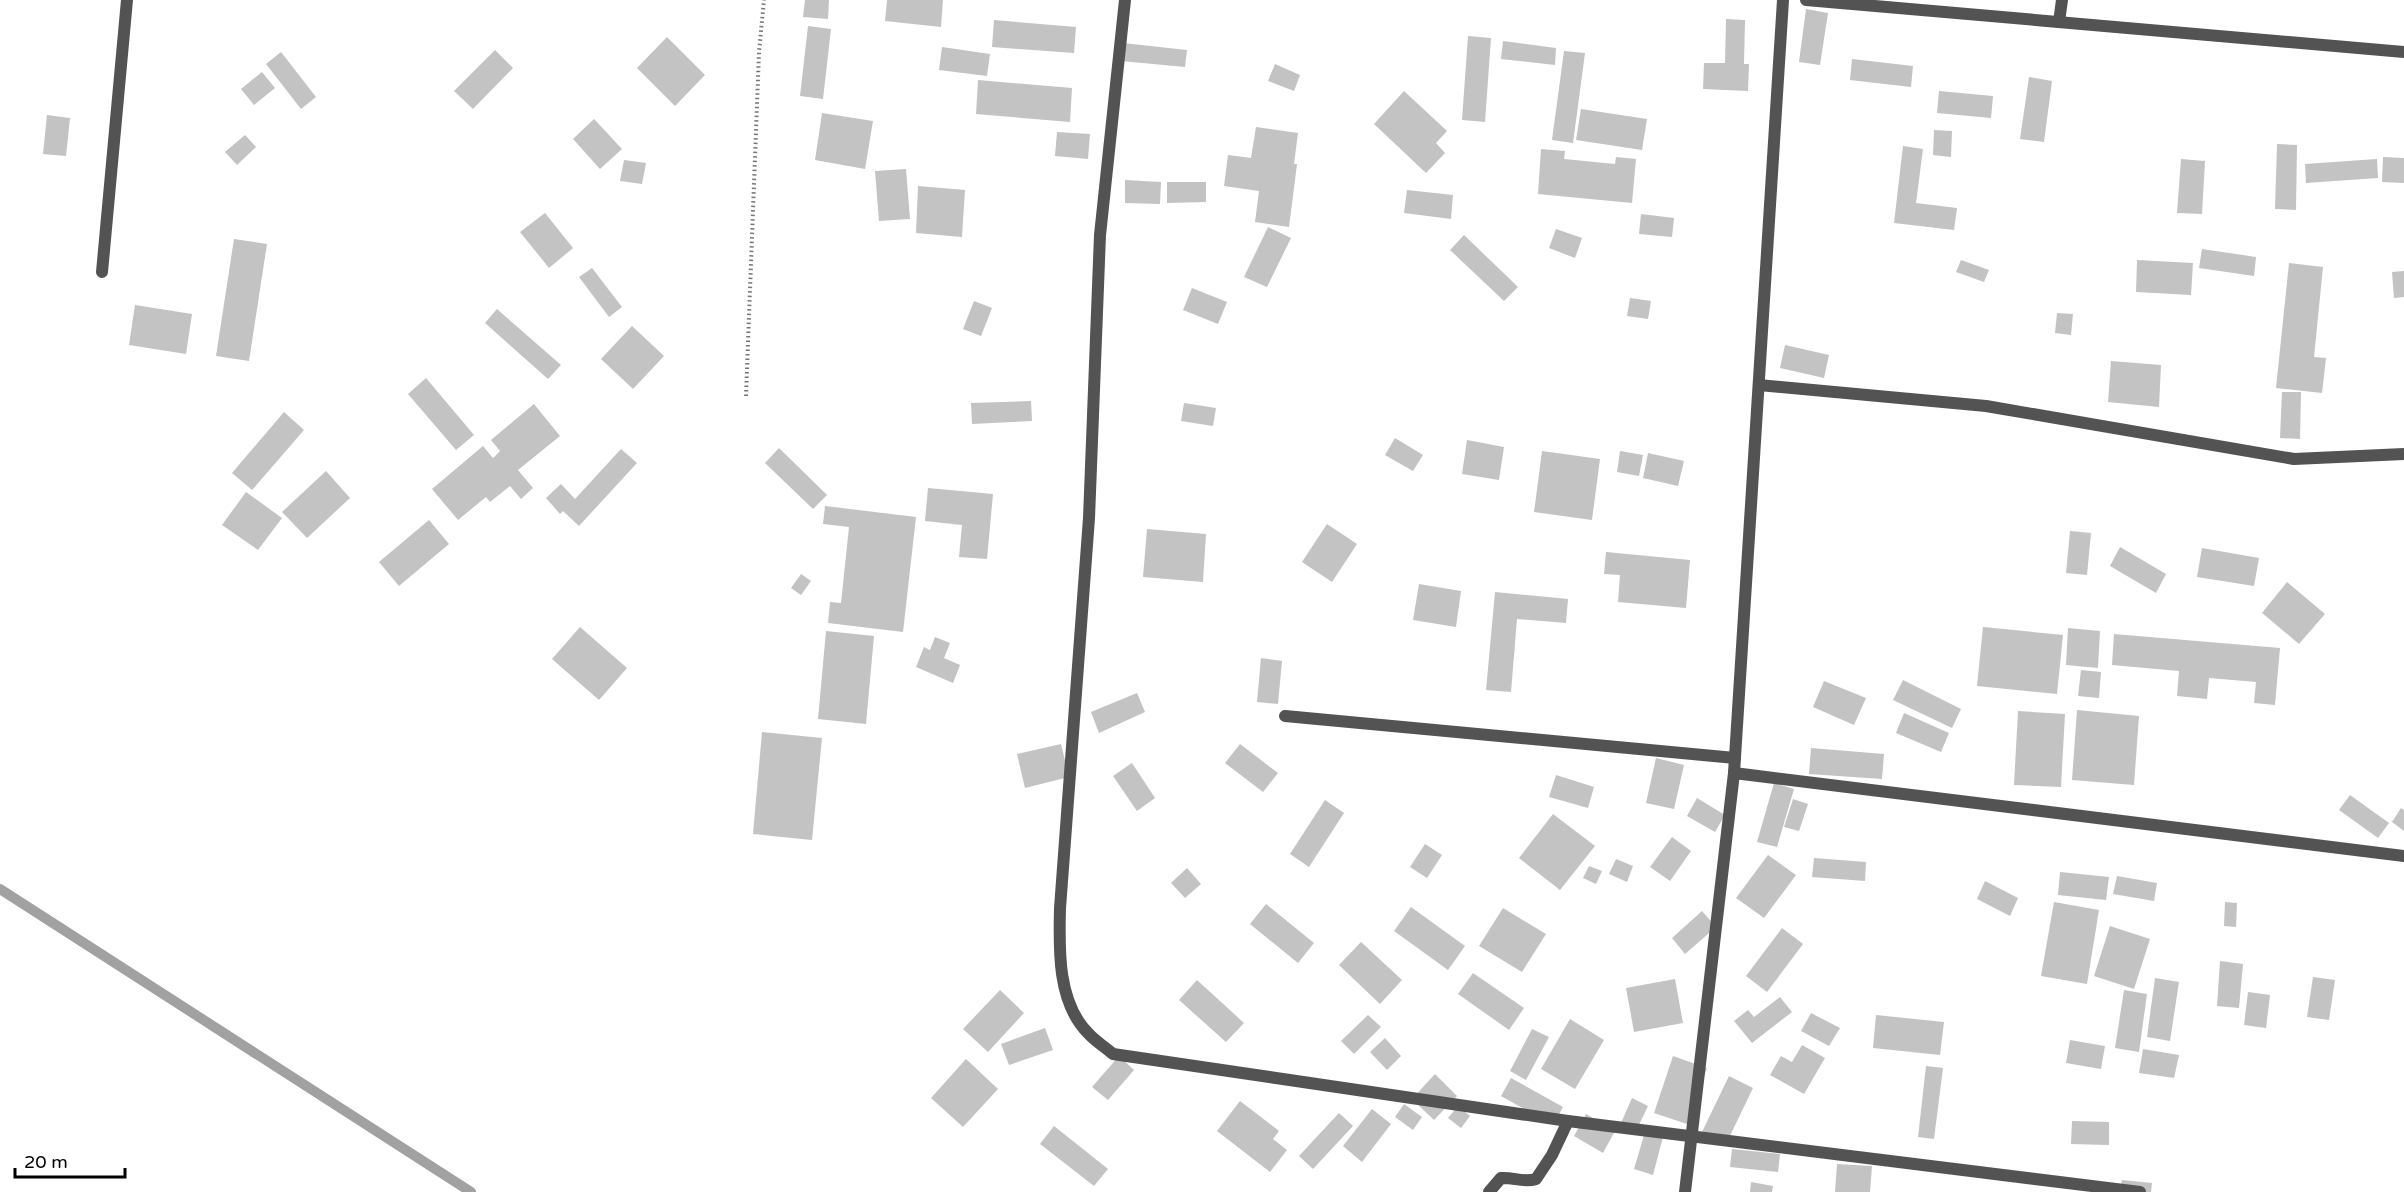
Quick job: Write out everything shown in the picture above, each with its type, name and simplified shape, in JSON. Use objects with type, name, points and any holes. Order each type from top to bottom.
[{"type":"street","points":[[102,272],[127,0]]},
{"type":"street","points":[[1125,0],[1100,235],[1089,518],[1060,908],[1059,954],[1069,1002],[1086,1032],[1113,1054],[1568,1121],[2140,1192]]},
{"type":"street","points":[[1685,1192],[1734,773],[1784,0]]},
{"type":"street","points":[[1806,0],[2404,52]]},
{"type":"street","points":[[2059,22],[2062,0]]},
{"type":"street","points":[[1759,385],[1986,406],[2294,459],[2404,454]]},
{"type":"street","points":[[1285,716],[1735,758]]},
{"type":"street","points":[[1734,773],[2404,856]]},
{"type":"street","points":[[1489,1192],[1501,1178],[1514,1177],[1527,1182],[1536,1179],[1552,1155],[1568,1121]]},
{"type":"path","points":[[746,396],[759,52],[764,0]]},
{"type":"building","points":[[805,0],[829,0],[828,19],[803,17]]},
{"type":"building","points":[[887,0],[943,0],[941,27],[885,21]]},
{"type":"building","points":[[1806,9],[1828,13],[1820,65],[1799,62]]},
{"type":"building","points":[[1726,19],[1745,20],[1744,64],[1749,64],[1748,91],[1703,89],[1704,63],[1725,63]]},
{"type":"building","points":[[994,20],[1076,27],[1074,53],[992,47]]},
{"type":"building","points":[[808,26],[831,29],[823,99],[800,96]]},
{"type":"building","points":[[1468,36],[1491,38],[1485,122],[1462,120]]},
{"type":"building","points":[[667,37],[705,75],[675,106],[637,68]]},
{"type":"building","points":[[1503,41],[1556,48],[1555,65],[1501,59]]},
{"type":"building","points":[[1123,43],[1187,50],[1185,67],[1121,61]]},
{"type":"building","points":[[942,47],[990,54],[987,76],[939,70]]},
{"type":"building","points":[[495,50],[513,68],[473,109],[454,91]]},
{"type":"building","points":[[1564,51],[1585,53],[1573,143],[1552,140]]},
{"type":"building","points":[[281,52],[316,97],[301,109],[266,64]]},
{"type":"building","points":[[1852,59],[1913,66],[1911,87],[1850,80]]},
{"type":"building","points":[[1275,64],[1300,75],[1294,91],[1268,81]]},
{"type":"building","points":[[262,72],[275,88],[254,105],[241,89]]},
{"type":"building","points":[[2029,77],[2052,81],[2044,142],[2020,139]]},
{"type":"building","points":[[978,80],[1072,88],[1070,122],[976,114]]},
{"type":"building","points":[[1404,91],[1447,131],[1436,143],[1445,153],[1426,173],[1374,124]]},
{"type":"building","points":[[1939,91],[1993,96],[1991,118],[1937,113]]},
{"type":"building","points":[[1581,109],[1647,119],[1642,150],[1576,140]]},
{"type":"building","points":[[822,113],[873,121],[865,169],[815,160]]},
{"type":"building","points":[[47,115],[70,118],[66,156],[43,154]]},
{"type":"building","points":[[594,119],[622,149],[600,169],[573,139]]},
{"type":"building","points":[[1256,127],[1298,133],[1294,164],[1297,164],[1289,227],[1255,222],[1259,191],[1224,186],[1228,155],[1251,158]]},
{"type":"building","points":[[1934,130],[1952,131],[1951,157],[1933,155]]},
{"type":"building","points":[[1057,132],[1090,134],[1088,159],[1055,156]]},
{"type":"building","points":[[245,135],[256,147],[237,165],[225,152]]},
{"type":"building","points":[[2277,144],[2297,145],[2296,210],[2275,209]]},
{"type":"building","points":[[1903,146],[1923,149],[1916,203],[1957,208],[1954,230],[1894,223]]},
{"type":"building","points":[[1541,149],[1565,151],[1564,159],[1615,164],[1616,157],[1636,159],[1632,203],[1538,194]]},
{"type":"building","points":[[2383,157],[2404,158],[2404,183],[2382,182]]},
{"type":"building","points":[[2181,159],[2205,161],[2202,214],[2177,213]]},
{"type":"building","points":[[2377,159],[2378,178],[2306,183],[2305,164]]},
{"type":"building","points":[[624,160],[646,163],[642,184],[620,181]]},
{"type":"building","points":[[906,169],[910,219],[879,221],[875,171]]},
{"type":"building","points":[[1125,180],[1161,182],[1160,204],[1125,203]]},
{"type":"building","points":[[1167,182],[1206,182],[1206,202],[1167,203]]},
{"type":"building","points":[[918,186],[965,190],[962,237],[916,233]]},
{"type":"building","points":[[1407,190],[1453,195],[1451,219],[1404,213]]},
{"type":"building","points":[[545,213],[573,248],[549,268],[520,232]]},
{"type":"building","points":[[1641,214],[1674,218],[1672,237],[1639,234]]},
{"type":"building","points":[[1268,227],[1291,238],[1267,287],[1244,277]]},
{"type":"building","points":[[1556,229],[1582,238],[1575,258],[1549,248]]},
{"type":"building","points":[[1464,235],[1518,287],[1504,301],[1450,250]]},
{"type":"building","points":[[234,239],[267,244],[249,361],[216,356]]},
{"type":"building","points":[[2202,249],[2256,257],[2254,276],[2199,268]]},
{"type":"building","points":[[1961,260],[1989,270],[1984,282],[1956,272]]},
{"type":"building","points":[[2137,260],[2193,263],[2191,295],[2136,292]]},
{"type":"building","points":[[2289,263],[2323,267],[2314,357],[2326,358],[2322,393],[2276,388]]},
{"type":"building","points":[[592,268],[622,307],[609,317],[579,277]]},
{"type":"building","points":[[2404,271],[2404,297],[2394,298],[2392,272]]},
{"type":"building","points":[[1192,288],[1227,302],[1218,324],[1183,310]]},
{"type":"building","points":[[1630,298],[1651,301],[1648,319],[1627,316]]},
{"type":"building","points":[[974,301],[992,308],[981,336],[963,329]]},
{"type":"building","points":[[135,305],[192,314],[186,354],[129,345]]},
{"type":"building","points":[[497,309],[561,365],[548,379],[485,323]]},
{"type":"building","points":[[2057,313],[2073,314],[2071,335],[2055,333]]},
{"type":"building","points":[[632,326],[664,356],[633,389],[601,359]]},
{"type":"building","points":[[1785,345],[1829,355],[1824,378],[1780,368]]},
{"type":"building","points":[[2111,361],[2161,365],[2159,407],[2108,402]]},
{"type":"building","points":[[426,378],[474,435],[456,450],[408,394]]},
{"type":"building","points":[[2282,392],[2301,392],[2300,439],[2280,438]]},
{"type":"building","points":[[1031,401],[1032,421],[972,424],[971,403]]},
{"type":"building","points":[[1184,403],[1216,408],[1213,426],[1181,421]]},
{"type":"building","points":[[534,404],[560,436],[518,470],[533,488],[521,499],[510,486],[490,502],[486,497],[458,520],[432,489],[483,446],[493,458],[500,451],[491,440]]},
{"type":"building","points":[[284,412],[304,430],[252,490],[232,473]]},
{"type":"building","points":[[1395,438],[1423,455],[1413,471],[1385,455]]},
{"type":"building","points":[[1467,440],[1504,447],[1499,480],[1462,474]]},
{"type":"building","points":[[779,448],[827,495],[813,509],[765,463]]},
{"type":"building","points":[[621,449],[637,463],[579,526],[563,511],[560,514],[546,498],[561,484],[575,499]]},
{"type":"building","points":[[1542,451],[1600,459],[1592,520],[1534,512]]},
{"type":"building","points":[[1620,451],[1643,455],[1639,476],[1617,472]]},
{"type":"building","points":[[1648,453],[1684,461],[1678,486],[1643,478]]},
{"type":"building","points":[[326,471],[350,498],[307,538],[282,512]]},
{"type":"building","points":[[928,488],[993,494],[987,559],[959,557],[962,525],[925,521]]},
{"type":"building","points":[[246,492],[282,518],[258,550],[222,525]]},
{"type":"building","points":[[825,506],[916,517],[903,632],[828,623],[830,602],[841,603],[849,527],[823,524]]},
{"type":"building","points":[[429,520],[449,544],[399,586],[379,562]]},
{"type":"building","points":[[1327,524],[1357,544],[1332,582],[1302,562]]},
{"type":"building","points":[[1147,529],[1206,534],[1203,582],[1143,577]]},
{"type":"building","points":[[2070,531],[2091,533],[2087,575],[2066,573]]},
{"type":"building","points":[[2120,547],[2166,574],[2156,593],[2110,566]]},
{"type":"building","points":[[2202,548],[2259,558],[2254,586],[2197,577]]},
{"type":"building","points":[[1606,552],[1690,560],[1686,608],[1618,602],[1620,575],[1604,574]]},
{"type":"building","points":[[801,574],[811,581],[801,595],[791,588]]},
{"type":"building","points":[[2287,582],[2325,614],[2299,644],[2262,613]]},
{"type":"building","points":[[1419,584],[1461,591],[1456,627],[1413,620]]},
{"type":"building","points":[[1495,592],[1568,599],[1566,623],[1517,619],[1511,692],[1486,690]]},
{"type":"building","points":[[580,627],[627,668],[599,700],[552,659]]},
{"type":"building","points":[[1983,627],[2063,635],[2057,694],[1977,686]]},
{"type":"building","points":[[2068,628],[2100,631],[2098,668],[2066,665]]},
{"type":"building","points":[[826,631],[874,636],[866,724],[818,719]]},
{"type":"building","points":[[2114,634],[2280,648],[2275,705],[2254,703],[2256,682],[2209,678],[2207,699],[2177,696],[2179,671],[2112,665]]},
{"type":"building","points":[[935,637],[950,643],[944,658],[960,665],[953,683],[916,667],[924,647],[930,650]]},
{"type":"building","points":[[1261,658],[1282,661],[1278,704],[1257,702]]},
{"type":"building","points":[[2081,670],[2101,672],[2099,698],[2078,696]]},
{"type":"building","points":[[1903,680],[1961,709],[1952,728],[1893,700]]},
{"type":"building","points":[[1824,681],[1866,698],[1854,725],[1813,707]]},
{"type":"building","points":[[1137,693],[1145,712],[1099,733],[1091,712]]},
{"type":"building","points":[[2077,710],[2139,716],[2134,785],[2072,780]]},
{"type":"building","points":[[2018,711],[2065,714],[2061,787],[2014,785]]},
{"type":"building","points":[[1904,713],[1949,733],[1941,752],[1896,733]]},
{"type":"building","points":[[762,732],[822,738],[812,840],[753,834]]},
{"type":"building","points":[[1061,744],[1069,777],[1025,788],[1017,754]]},
{"type":"building","points":[[1240,744],[1278,773],[1263,792],[1225,763]]},
{"type":"building","points":[[1811,748],[1884,754],[1882,779],[1809,774]]},
{"type":"building","points":[[1656,758],[1684,765],[1674,809],[1646,803]]},
{"type":"building","points":[[1132,763],[1155,798],[1137,811],[1113,776]]},
{"type":"building","points":[[1556,775],[1594,787],[1588,808],[1549,797]]},
{"type":"building","points":[[1774,783],[1794,789],[1777,847],[1757,842]]},
{"type":"building","points":[[2350,795],[2389,823],[2378,838],[2339,810]]},
{"type":"building","points":[[1697,798],[1725,815],[1715,832],[1687,816]]},
{"type":"building","points":[[1793,799],[1808,804],[1799,831],[1784,827]]},
{"type":"building","points":[[1325,800],[1344,813],[1309,867],[1290,854]]},
{"type":"building","points":[[2401,808],[2404,810],[2404,831],[2392,822]]},
{"type":"building","points":[[1553,814],[1595,846],[1560,890],[1519,858]]},
{"type":"building","points":[[1672,837],[1691,851],[1670,881],[1650,867]]},
{"type":"building","points":[[1425,844],[1442,855],[1427,878],[1410,867]]},
{"type":"building","points":[[1768,855],[1796,875],[1764,918],[1736,898]]},
{"type":"building","points":[[1814,858],[1866,862],[1865,881],[1812,877]]},
{"type":"building","points":[[1616,859],[1633,866],[1627,882],[1609,874]]},
{"type":"building","points":[[1589,866],[1602,871],[1596,884],[1583,878]]},
{"type":"building","points":[[1187,868],[1201,884],[1185,898],[1171,883]]},
{"type":"building","points":[[2060,872],[2109,877],[2106,900],[2058,895]]},
{"type":"building","points":[[2117,876],[2157,883],[2154,901],[2113,894]]},
{"type":"building","points":[[1985,881],[2018,898],[2010,916],[1977,899]]},
{"type":"building","points":[[2054,902],[2099,910],[2087,984],[2041,976]]},
{"type":"building","points":[[2225,902],[2237,903],[2236,927],[2224,926]]},
{"type":"building","points":[[1266,904],[1314,943],[1298,963],[1250,924]]},
{"type":"building","points":[[1411,907],[1465,946],[1448,970],[1394,931]]},
{"type":"building","points":[[1503,908],[1546,934],[1522,972],[1479,946]]},
{"type":"building","points":[[1702,911],[1716,927],[1685,954],[1672,938]]},
{"type":"building","points":[[2110,926],[2150,939],[2134,989],[2094,976]]},
{"type":"building","points":[[1782,928],[1803,944],[1767,992],[1746,976]]},
{"type":"building","points":[[1361,942],[1402,980],[1380,1004],[1339,965]]},
{"type":"building","points":[[2220,961],[2243,964],[2239,1008],[2217,1006]]},
{"type":"building","points":[[1473,973],[1524,1008],[1509,1030],[1458,994]]},
{"type":"building","points":[[2313,977],[2335,980],[2329,1020],[2307,1017]]},
{"type":"building","points":[[2155,978],[2179,982],[2170,1041],[2147,1037]]},
{"type":"building","points":[[1675,979],[1683,1023],[1634,1032],[1626,988]]},
{"type":"building","points":[[1197,980],[1244,1023],[1226,1042],[1179,1000]]},
{"type":"building","points":[[1000,990],[1024,1013],[988,1052],[963,1029]]},
{"type":"building","points":[[2124,990],[2147,994],[2139,1052],[2115,1048]]},
{"type":"building","points":[[2248,992],[2270,995],[2266,1028],[2244,1025]]},
{"type":"building","points":[[1780,997],[1792,1012],[1752,1043],[1734,1021],[1748,1010],[1754,1017]]},
{"type":"building","points":[[1811,1013],[1840,1028],[1829,1046],[1801,1031]]},
{"type":"building","points":[[1368,1015],[1381,1027],[1354,1054],[1341,1041]]},
{"type":"building","points":[[1876,1015],[1944,1022],[1940,1055],[1873,1048]]},
{"type":"building","points":[[1570,1019],[1604,1040],[1575,1089],[1541,1069]]},
{"type":"building","points":[[1045,1028],[1053,1050],[1009,1065],[1001,1044]]},
{"type":"building","points":[[1532,1029],[1549,1037],[1526,1080],[1510,1071]]},
{"type":"building","points":[[1385,1038],[1401,1056],[1387,1070],[1370,1052]]},
{"type":"building","points":[[2070,1040],[2105,1046],[2101,1069],[2066,1063]]},
{"type":"building","points":[[1802,1045],[1825,1058],[1804,1094],[1770,1075],[1781,1056],[1792,1062]]},
{"type":"building","points":[[2143,1049],[2179,1055],[2174,1078],[2139,1073]]},
{"type":"building","points":[[1119,1056],[1134,1070],[1108,1100],[1092,1087]]},
{"type":"building","points":[[1673,1056],[1707,1068],[1687,1124],[1654,1113]]},
{"type":"building","points":[[966,1059],[998,1089],[963,1127],[931,1098]]},
{"type":"building","points":[[1926,1066],[1943,1068],[1934,1139],[1918,1137]]},
{"type":"building","points":[[1435,1074],[1457,1096],[1434,1120],[1412,1099]]},
{"type":"building","points":[[1729,1076],[1753,1088],[1726,1144],[1702,1132]]},
{"type":"building","points":[[1511,1078],[1563,1107],[1553,1125],[1501,1096]]},
{"type":"building","points":[[1632,1098],[1648,1106],[1636,1131],[1621,1123]]},
{"type":"building","points":[[1240,1101],[1279,1131],[1273,1139],[1287,1150],[1270,1172],[1217,1131]]},
{"type":"building","points":[[1404,1104],[1422,1117],[1413,1130],[1395,1117]]},
{"type":"building","points":[[1458,1106],[1470,1116],[1461,1128],[1448,1118]]},
{"type":"building","points":[[1372,1109],[1391,1124],[1362,1162],[1343,1146]]},
{"type":"building","points":[[1339,1113],[1353,1126],[1313,1169],[1299,1156]]},
{"type":"building","points":[[1586,1114],[1615,1131],[1603,1153],[1574,1136]]},
{"type":"building","points":[[2072,1121],[2109,1122],[2109,1145],[2071,1144]]},
{"type":"building","points":[[1054,1126],[1108,1169],[1094,1186],[1040,1144]]},
{"type":"building","points":[[1645,1132],[1663,1137],[1653,1175],[1634,1169]]},
{"type":"building","points":[[1732,1149],[1780,1154],[1778,1172],[1730,1167]]},
{"type":"building","points":[[1837,1164],[1872,1166],[1870,1192],[1835,1192]]},
{"type":"building","points":[[2122,1180],[2152,1183],[2151,1192],[2120,1192]]},
{"type":"building","points":[[1751,1182],[1773,1186],[1772,1192],[1750,1192]]},
{"type":"waterway","points":[[0,889],[471,1192]]}]
